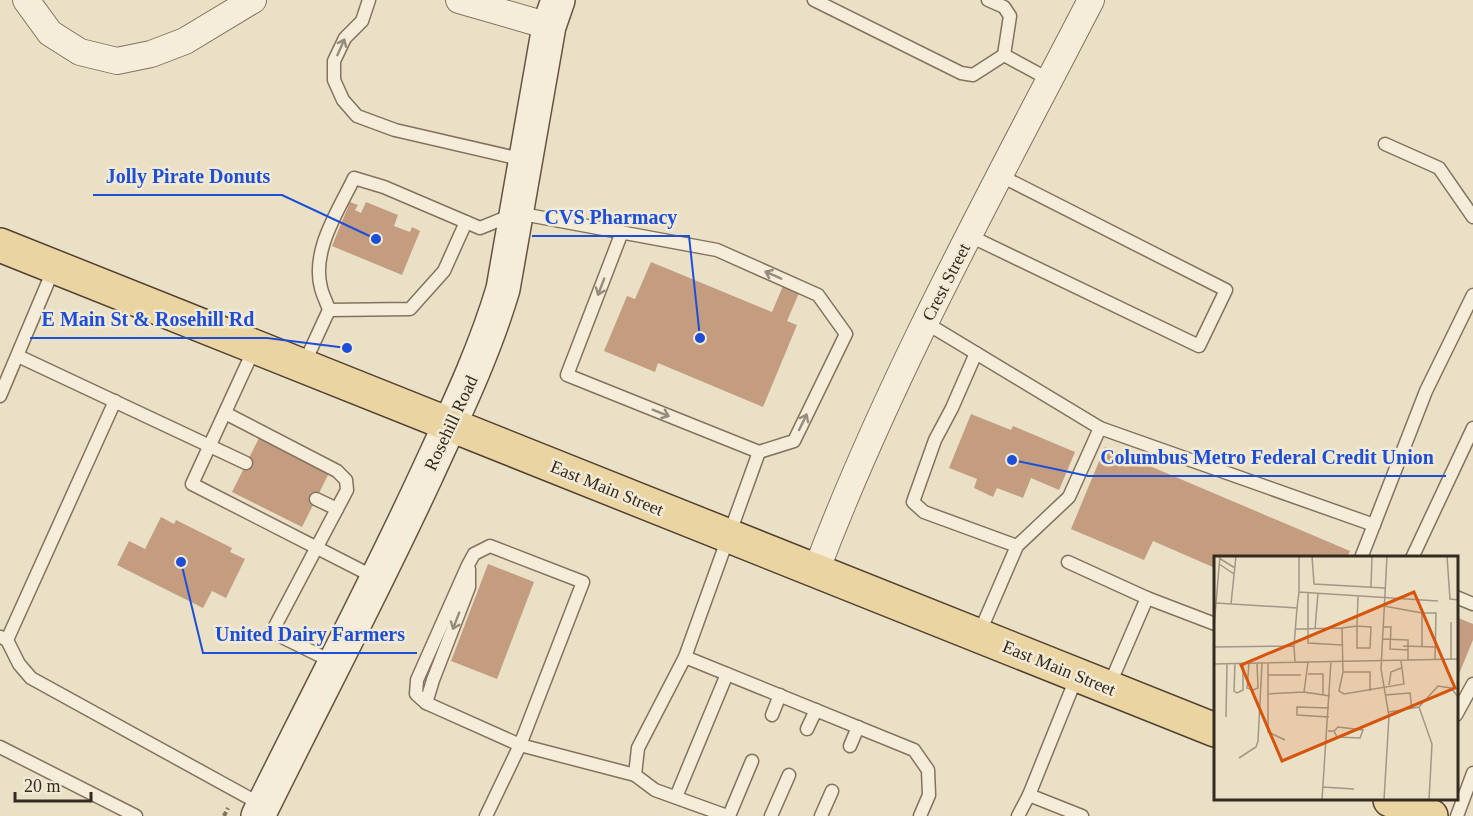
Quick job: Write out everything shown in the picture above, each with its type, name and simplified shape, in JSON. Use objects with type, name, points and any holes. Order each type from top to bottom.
[{"type":"main road","name":"East Main Street","points":[[0,245],[1214,730]]},
{"type":"street","points":[[26,0],[50,33],[80,52],[117,61],[151,54],[185,41],[254,0]]},
{"type":"street","points":[[459,0],[553,13]]},
{"type":"street","name":"Crest Street","points":[[816,571],[843,499],[879,417],[1091,0]]},
{"type":"street","name":"Rosehill Road","points":[[260,811],[377,578],[450,424],[492,325],[503,289],[553,13]]},
{"type":"lane","points":[[369,0],[362,21],[345,38],[334,61],[334,80],[343,100],[357,117],[395,130],[526,161]]},
{"type":"lane","points":[[814,0],[961,73],[973,75],[1004,55],[1010,16],[1004,7],[988,0]]},
{"type":"lane","points":[[1004,55],[1050,80]]},
{"type":"lane","points":[[1385,144],[1439,168],[1473,218]]},
{"type":"lane","points":[[970,236],[1198,346],[1226,290],[1000,176]]},
{"type":"lane","points":[[303,366],[329,310],[321,286],[320,265],[324,240],[354,178],[384,187],[480,228],[517,213],[622,232],[717,250],[819,295],[846,334],[794,441],[759,453],[567,375],[622,232]]},
{"type":"lane","points":[[329,310],[410,309],[444,271],[466,222]]},
{"type":"lane","points":[[0,396],[55,267]]},
{"type":"lane","points":[[1362,556],[1426,391],[1473,295]]},
{"type":"lane","points":[[926,323],[1100,428],[1374,525]]},
{"type":"lane","points":[[255,347],[192,484],[377,578]]},
{"type":"lane","points":[[976,353],[935,440],[913,502],[924,512],[1017,546]]},
{"type":"lane","points":[[18,356],[210,444],[246,463]]},
{"type":"lane","points":[[115,400],[4,639],[19,664],[31,678],[260,811]]},
{"type":"lane","points":[[225,413],[337,471],[346,480],[347,490],[272,632],[334,663]]},
{"type":"lane","points":[[978,635],[1017,546],[1069,497],[1100,428]]},
{"type":"lane","points":[[1413,556],[1473,428]]},
{"type":"lane","points":[[635,775],[638,748],[685,657],[759,453]]},
{"type":"lane","points":[[316,499],[337,509]]},
{"type":"lane","points":[[486,816],[519,745],[584,582],[490,546],[474,554],[468,565],[417,680],[416,694],[426,703],[519,745],[635,775],[655,790],[728,816],[752,761]]},
{"type":"lane","points":[[1068,562],[1214,624]]},
{"type":"lane","points":[[1108,687],[1147,597]]},
{"type":"lane","points":[[1458,598],[1473,604]]},
{"type":"lane","points":[[685,657],[914,750],[928,770],[929,795],[920,816]]},
{"type":"lane","points":[[675,797],[727,674]]},
{"type":"lane","points":[[1018,816],[1029,795],[1077,675]]},
{"type":"lane","points":[[1458,711],[1473,684]]},
{"type":"lane","points":[[772,715],[780,695]]},
{"type":"lane","points":[[807,729],[816,710]]},
{"type":"lane","points":[[850,746],[858,727]]},
{"type":"lane","points":[[0,747],[136,816]]},
{"type":"lane","points":[[1457,816],[1473,773]]},
{"type":"lane","points":[[771,816],[789,775]]},
{"type":"lane","points":[[821,816],[832,791]]},
{"type":"lane","points":[[1029,795],[1082,816]]},
{"type":"building","points":[[350,202],[358,205],[355,210],[361,213],[366,202],[398,215],[394,226],[410,232],[412,227],[420,231],[402,275],[332,246]]},
{"type":"building","points":[[651,262],[772,312],[783,286],[799,293],[787,321],[797,325],[763,407],[658,363],[655,372],[604,351],[627,296],[635,299]]},
{"type":"building","points":[[971,414],[1011,430],[1013,426],[1075,452],[1059,490],[1031,478],[1023,498],[997,488],[993,497],[974,488],[977,479],[949,468]]},
{"type":"building","points":[[260,436],[330,471],[302,527],[232,492]]},
{"type":"building","points":[[1105,447],[1350,551],[1348,556],[1214,556],[1214,568],[1153,541],[1144,560],[1071,529]]},
{"type":"building","points":[[161,517],[174,524],[176,520],[232,548],[230,552],[245,559],[226,598],[212,591],[203,608],[117,565],[129,541],[145,549]]},
{"type":"building","points":[[488,564],[534,582],[497,679],[451,661]]},
{"type":"building","points":[[1458,618],[1473,624],[1473,640],[1458,677]]},
{"type":"place","name":"Jolly Pirate Donuts","points":[[376,239]]},
{"type":"place","name":"CVS Pharmacy","points":[[700,338]]},
{"type":"place","name":"E Main St & Rosehill Rd","points":[[347,348]]},
{"type":"place","name":"Columbus Metro Federal Credit Union","points":[[1012,460]]},
{"type":"place","name":"United Dairy Farmers","points":[[181,562]]}]
